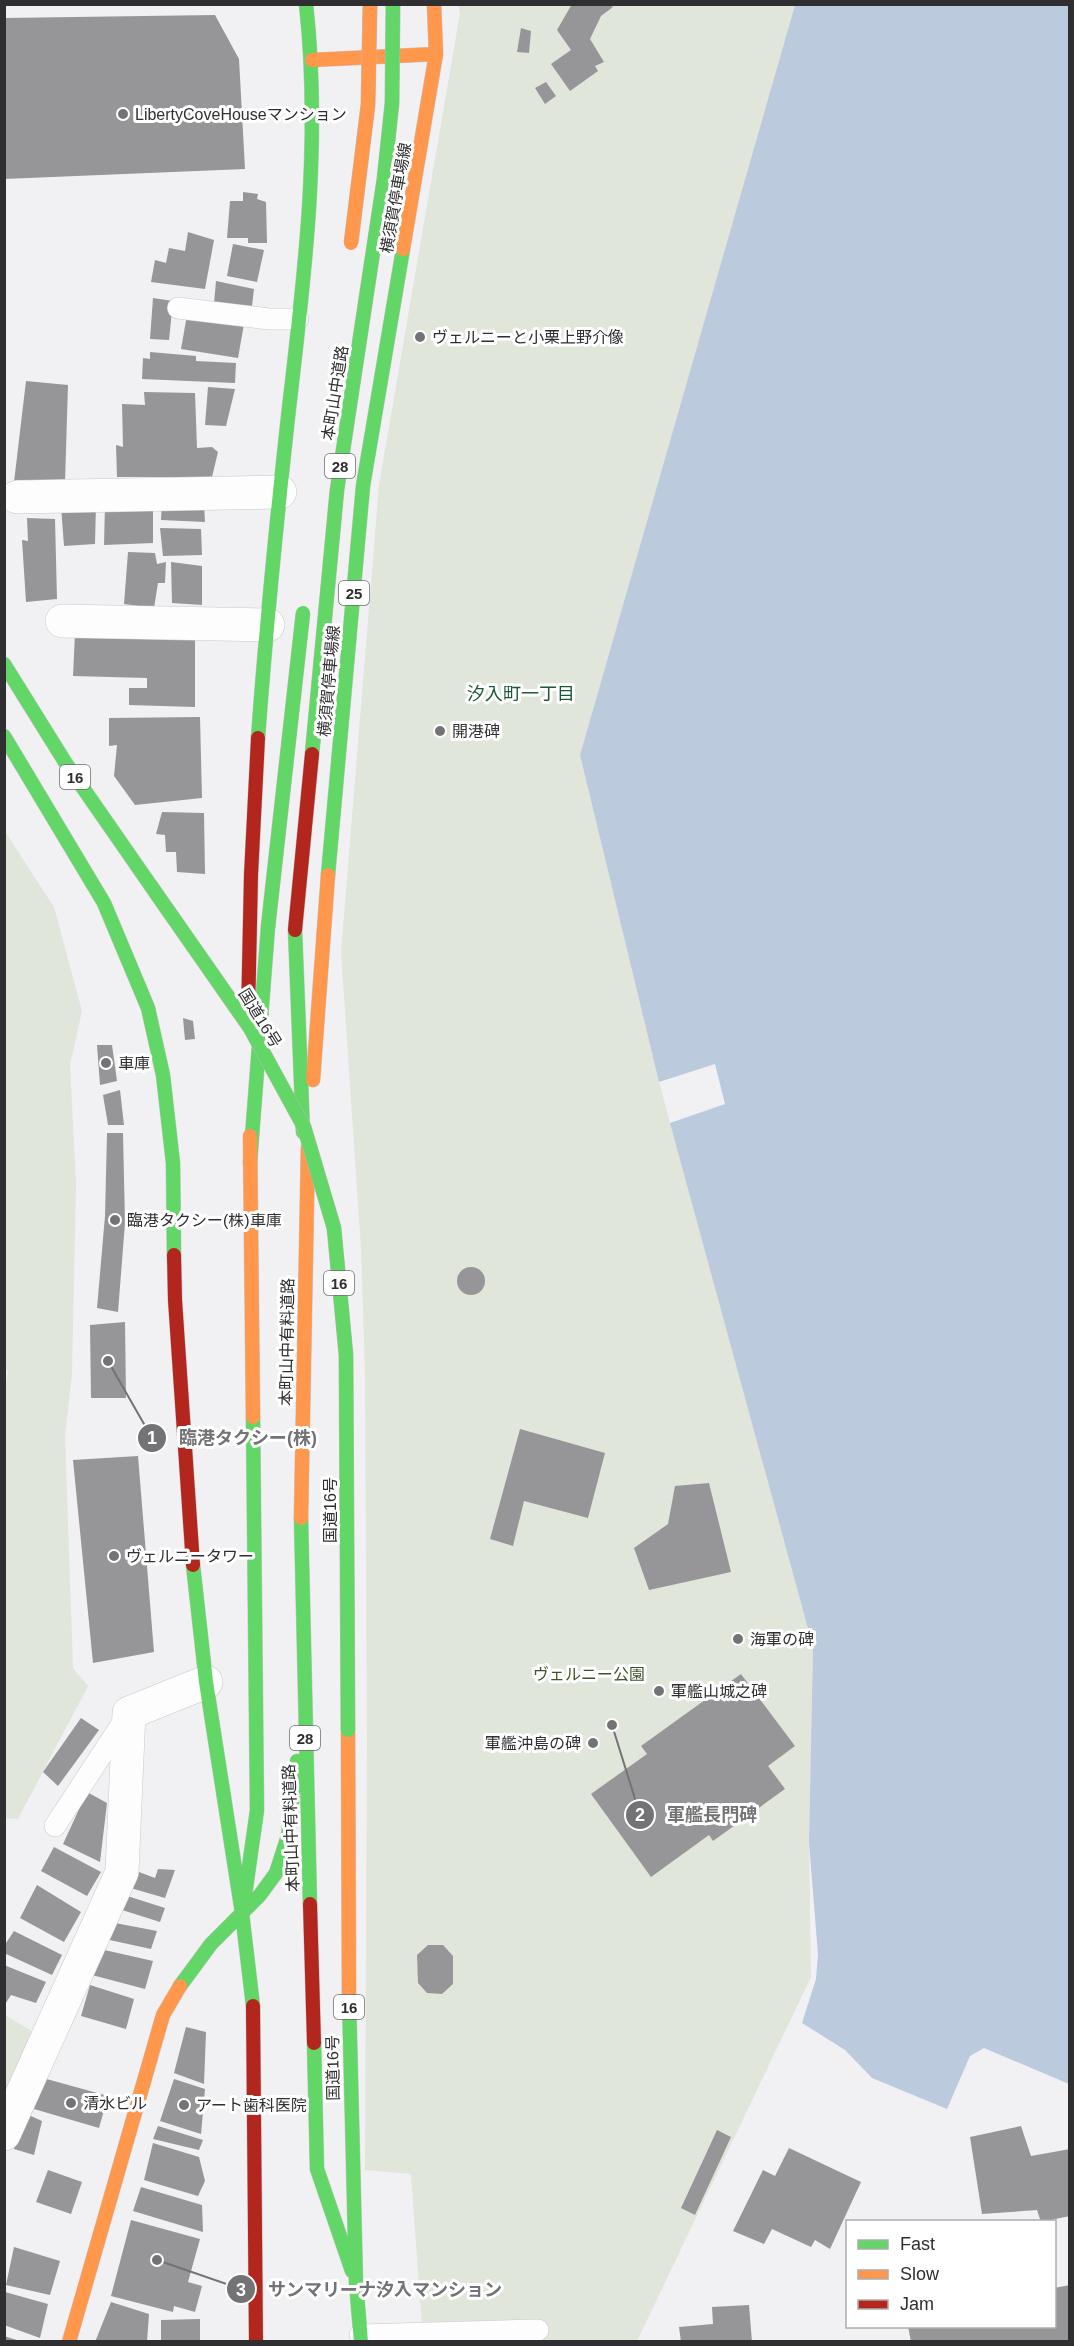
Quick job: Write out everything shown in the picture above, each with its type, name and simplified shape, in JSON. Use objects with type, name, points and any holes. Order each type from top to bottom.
[{"type":"main road","points":[[250,1163],[248,925],[251,825],[311,175],[312,60],[306,4]]},
{"type":"main road","points":[[308,24],[313,4]]},
{"type":"main road","points":[[349,260],[368,105],[370,4]]},
{"type":"main road","name":"本町山中道路","points":[[306,1185],[295,930],[337,490],[389,136],[392,103],[393,4]]},
{"type":"main road","name":"横須賀停車場線","points":[[306,1185],[323,933],[363,486],[436,54],[434,4]]},
{"type":"main road","points":[[312,60],[436,54]]},
{"type":"main road","points":[[250,1163],[268,927],[304,596]]},
{"type":"main road","name":"国道16号","points":[[4,664],[65,762],[250,1028],[304,1127],[334,1228],[346,1355],[349,2070],[360,2338]]},
{"type":"main road","name":"16","points":[[4,736],[104,903],[148,1008],[163,1075],[172,1163],[176,1300],[195,1589],[206,1682],[242,1913],[254,2013],[256,2342]]},
{"type":"main road","name":"本町山中有料道路","points":[[242,1913],[257,1810],[250,1163]]},
{"type":"main road","name":"本町山中有料道路","points":[[306,1185],[301,1523],[317,2169],[356,2283]]},
{"type":"main road","points":[[69,2342],[162,2015],[212,1942],[267,1888],[281,1862],[289,1827],[304,1695]]},
{"type":"street","points":[[17,497],[280,492]]},
{"type":"street","points":[[62,621],[268,625]]},
{"type":"street","points":[[4,2134],[122,1872],[129,1713],[206,1682]]},
{"type":"lane","points":[[178,308],[269,319],[298,319]]},
{"type":"lane","points":[[55,1826],[129,1713]]},
{"type":"lane","points":[[360,2338],[538,2330]]},
{"type":"green space","name":"ヴェルニー公園","points":[[458,5],[795,5],[580,755],[659,1082],[813,1647],[809,1842],[811,1977],[637,2341],[423,2341],[411,2174],[365,2170],[367,1742],[365,1374],[361,1248],[341,952],[379,485],[460,13]]},
{"type":"green space","points":[[4,830],[54,907],[82,1011],[70,1065],[76,1183],[72,1374],[65,1436],[73,1668],[88,1686],[18,1819],[4,1818],[4,1391],[8,1371],[4,1369]]},
{"type":"green space","points":[[5,2015],[38,2035],[5,2112]]},
{"type":"water","points":[[795,5],[1069,5],[1069,2084],[984,2048],[970,2056],[947,2109],[872,2078],[845,2050],[802,2023],[816,1979],[818,1955],[809,1842],[813,1647],[670,1123],[725,1104],[715,1064],[659,1082],[580,755]]},
{"type":"building","points":[[572,4],[608,4],[613,7],[601,16],[590,39],[604,62],[595,66],[598,71],[570,91],[551,64],[571,50],[557,30]]},
{"type":"building","name":"LibertyCoveHouseマンション","points":[[215,15],[239,59],[245,169],[4,179],[4,18]]},
{"type":"building","points":[[521,28],[531,31],[529,53],[517,52]]},
{"type":"building","points":[[546,82],[556,96],[545,104],[535,88]]},
{"type":"building","points":[[243,192],[258,194],[257,199],[266,202],[267,243],[248,243],[248,238],[227,238],[230,201],[243,201]]},
{"type":"building","points":[[188,232],[214,240],[205,289],[151,282],[155,260],[166,263],[169,248],[185,251]]},
{"type":"building","points":[[233,244],[264,250],[257,282],[227,276]]},
{"type":"building","points":[[216,281],[254,289],[252,306],[214,303]]},
{"type":"building","points":[[153,298],[173,301],[169,340],[150,339]]},
{"type":"building","points":[[187,315],[244,324],[238,358],[181,349]]},
{"type":"building","points":[[150,352],[196,356],[196,361],[236,363],[235,383],[142,379],[143,358],[150,359]]},
{"type":"building","points":[[26,381],[68,385],[65,482],[14,482]]},
{"type":"building","points":[[208,387],[235,389],[226,426],[205,425]]},
{"type":"building","points":[[144,392],[195,393],[197,448],[212,447],[218,452],[212,477],[117,477],[116,445],[123,447],[122,404],[145,405]]},
{"type":"building","points":[[162,500],[204,504],[205,522],[161,520]]},
{"type":"building","points":[[96,504],[95,544],[64,546],[61,506]]},
{"type":"building","points":[[105,505],[153,509],[153,543],[104,545]]},
{"type":"building","points":[[27,518],[55,519],[57,599],[26,602],[22,540],[28,541]]},
{"type":"building","points":[[160,528],[201,529],[202,555],[163,556]]},
{"type":"building","points":[[128,552],[155,553],[157,564],[166,562],[165,583],[158,583],[154,608],[124,604]]},
{"type":"building","points":[[171,562],[202,566],[202,605],[172,603]]},
{"type":"building","points":[[75,633],[195,633],[195,707],[129,705],[129,688],[147,688],[147,678],[73,676]]},
{"type":"building","points":[[200,717],[202,798],[135,805],[114,776],[117,745],[109,746],[109,718]]},
{"type":"building","points":[[162,812],[204,813],[205,874],[177,872],[176,852],[166,852],[165,835],[156,834]]},
{"type":"building","points":[[183,1018],[193,1021],[195,1039],[185,1040]]},
{"type":"building","name":"車庫","points":[[97,1045],[112,1045],[117,1081],[100,1085]]},
{"type":"building","name":"車庫","points":[[120,1090],[124,1125],[108,1125],[103,1095]]},
{"type":"building","name":"臨港タクシー(株)車庫","points":[[107,1133],[123,1133],[125,1223],[118,1312],[97,1308],[105,1216]]},
{"type":"building","points":[[471,1267],[481,1271],[485,1281],[481,1291],[471,1295],[461,1291],[457,1281],[461,1271]]},
{"type":"building","points":[[125,1322],[126,1398],[91,1398],[90,1325]]},
{"type":"building","points":[[520,1429],[605,1453],[588,1518],[524,1501],[513,1546],[490,1539]]},
{"type":"building","name":"ヴェルニータワー","points":[[138,1456],[154,1652],[93,1663],[73,1460]]},
{"type":"building","points":[[709,1483],[731,1572],[649,1590],[634,1548],[668,1524],[675,1486]]},
{"type":"building","points":[[741,1674],[795,1746],[768,1766],[785,1789],[713,1841],[709,1835],[651,1877],[591,1794],[647,1754],[641,1746]]},
{"type":"building","points":[[81,1718],[99,1730],[58,1786],[43,1772]]},
{"type":"building","points":[[87,1792],[107,1803],[100,1862],[63,1844]]},
{"type":"building","points":[[54,1847],[101,1872],[87,1896],[41,1871]]},
{"type":"building","points":[[158,1869],[175,1870],[165,1898],[127,1887],[130,1878],[139,1872],[155,1878]]},
{"type":"building","points":[[37,1885],[81,1912],[64,1942],[20,1918]]},
{"type":"building","points":[[124,1895],[165,1908],[160,1922],[119,1909]]},
{"type":"building","points":[[110,1922],[157,1931],[151,1949],[105,1939]]},
{"type":"building","points":[[14,1931],[62,1955],[52,1975],[4,1953],[4,1946]]},
{"type":"building","points":[[428,1945],[443,1945],[453,1956],[453,1984],[442,1994],[427,1993],[418,1983],[417,1955]]},
{"type":"building","points":[[100,1949],[153,1961],[145,1989],[92,1975]]},
{"type":"building","points":[[4,1965],[46,1982],[36,2003],[11,1995],[4,2006]]},
{"type":"building","points":[[90,1985],[134,1999],[126,2029],[81,2016]]},
{"type":"building","points":[[186,2027],[206,2032],[204,2084],[174,2073]]},
{"type":"building","name":"清水ビル","points":[[43,2078],[108,2096],[99,2128],[34,2109]]},
{"type":"building","name":"アート歯科医院","points":[[174,2079],[205,2089],[201,2134],[160,2121]]},
{"type":"building","points":[[22,2112],[42,2121],[34,2155],[14,2149]]},
{"type":"building","points":[[158,2126],[203,2140],[199,2150],[153,2139]]},
{"type":"building","points":[[1021,2126],[1031,2156],[1070,2149],[1070,2216],[1040,2220],[1037,2210],[982,2214],[970,2137]]},
{"type":"building","points":[[717,2130],[731,2137],[695,2215],[681,2208]]},
{"type":"building","points":[[153,2143],[199,2157],[205,2181],[198,2196],[144,2180]]},
{"type":"building","points":[[789,2148],[861,2182],[830,2249],[815,2240],[811,2247],[772,2229],[764,2244],[733,2231],[763,2170],[775,2176]]},
{"type":"building","points":[[48,2170],[82,2182],[71,2214],[36,2202]]},
{"type":"building","points":[[141,2187],[202,2205],[203,2232],[133,2211]]},
{"type":"building","points":[[131,2220],[200,2239],[188,2282],[202,2286],[195,2312],[174,2306],[173,2312],[111,2296]]},
{"type":"building","points":[[14,2247],[60,2261],[50,2295],[6,2285]]},
{"type":"building","points":[[1070,2285],[1070,2342],[911,2342],[908,2328],[1056,2328],[1056,2288]]},
{"type":"building","points":[[5,2292],[48,2304],[40,2338],[4,2325]]},
{"type":"building","points":[[111,2302],[149,2314],[147,2342],[95,2342]]},
{"type":"building","points":[[749,2305],[752,2342],[681,2342],[679,2327],[713,2324],[712,2307]]},
{"type":"building","points":[[200,2319],[200,2342],[161,2342],[161,2320]]},
{"type":"building","points":[[4,2336],[20,2341],[4,2342]]},
{"type":"traffic: fast","points":[[258,738],[272,573],[301,307],[309,206],[312,105],[306,4]]},
{"type":"traffic: fast","points":[[312,754],[337,490],[384,179],[392,103],[393,4]]},
{"type":"traffic: fast","points":[[328,875],[363,486],[403,249]]},
{"type":"traffic: fast","points":[[268,927],[303,613]]},
{"type":"traffic: fast","points":[[4,664],[65,762],[151,886]]},
{"type":"traffic: fast","points":[[4,736],[104,903],[148,1008],[163,1075],[173,1163],[174,1255]]},
{"type":"traffic: fast","points":[[151,886],[250,1028],[304,1127],[334,1228],[346,1355],[348,1730]]},
{"type":"traffic: fast","points":[[250,1163],[268,927]]},
{"type":"traffic: fast","points":[[295,930],[303,1132]]},
{"type":"traffic: fast","points":[[244,1902],[257,1810],[253,1417]]},
{"type":"traffic: fast","points":[[301,1518],[310,1904]]},
{"type":"traffic: fast","points":[[193,1565],[206,1682],[242,1913],[253,2006]]},
{"type":"traffic: fast","points":[[180,1986],[211,1944],[260,1895],[276,1873],[288,1836],[297,1761]]},
{"type":"traffic: fast","points":[[349,1997],[356,2283],[361,2342]]},
{"type":"traffic: fast","points":[[314,2043],[317,2169],[352,2271]]},
{"type":"traffic: slow","points":[[351,243],[368,105],[370,4]]},
{"type":"traffic: slow","points":[[403,249],[436,54],[434,4]]},
{"type":"traffic: slow","points":[[312,60],[436,54]]},
{"type":"traffic: slow","points":[[313,1080],[328,875]]},
{"type":"traffic: slow","points":[[250,1136],[253,1417]]},
{"type":"traffic: slow","points":[[301,1518],[308,1147]]},
{"type":"traffic: slow","points":[[348,1730],[349,1997]]},
{"type":"traffic: slow","points":[[69,2342],[163,2015],[180,1986]]},
{"type":"traffic: jam","points":[[248,1015],[251,875],[258,738]]},
{"type":"traffic: jam","points":[[295,930],[312,754]]},
{"type":"traffic: jam","points":[[174,1255],[193,1565]]},
{"type":"traffic: jam","points":[[310,1904],[314,2043]]},
{"type":"traffic: jam","points":[[253,2006],[256,2342]]},
{"type":"place","name":"LibertyCoveHouseマンション","points":[[123,114]]},
{"type":"place","name":"ヴェルニーと小栗上野介像","points":[[420,337]]},
{"type":"place","name":"開港碑","points":[[440,731]]},
{"type":"place","name":"車庫","points":[[106,1063]]},
{"type":"place","name":"臨港タクシー(株)車庫","points":[[115,1220]]},
{"type":"place","name":"臨港タクシー(株)","points":[[108,1361]]},
{"type":"place","name":"ヴェルニータワー","points":[[114,1556]]},
{"type":"place","name":"海軍の碑","points":[[738,1639]]},
{"type":"place","name":"軍艦山城之碑","points":[[659,1691]]},
{"type":"place","name":"軍艦長門碑","points":[[612,1725]]},
{"type":"place","name":"軍艦沖島の碑","points":[[593,1743]]},
{"type":"place","name":"清水ビル","points":[[71,2103]]},
{"type":"place","name":"アート歯科医院","points":[[184,2105]]},
{"type":"place","name":"サンマリーナ汐入マンション","points":[[157,2260]]},
{"type":"district","name":"汐入町一丁目","points":[[521,694]]}]
